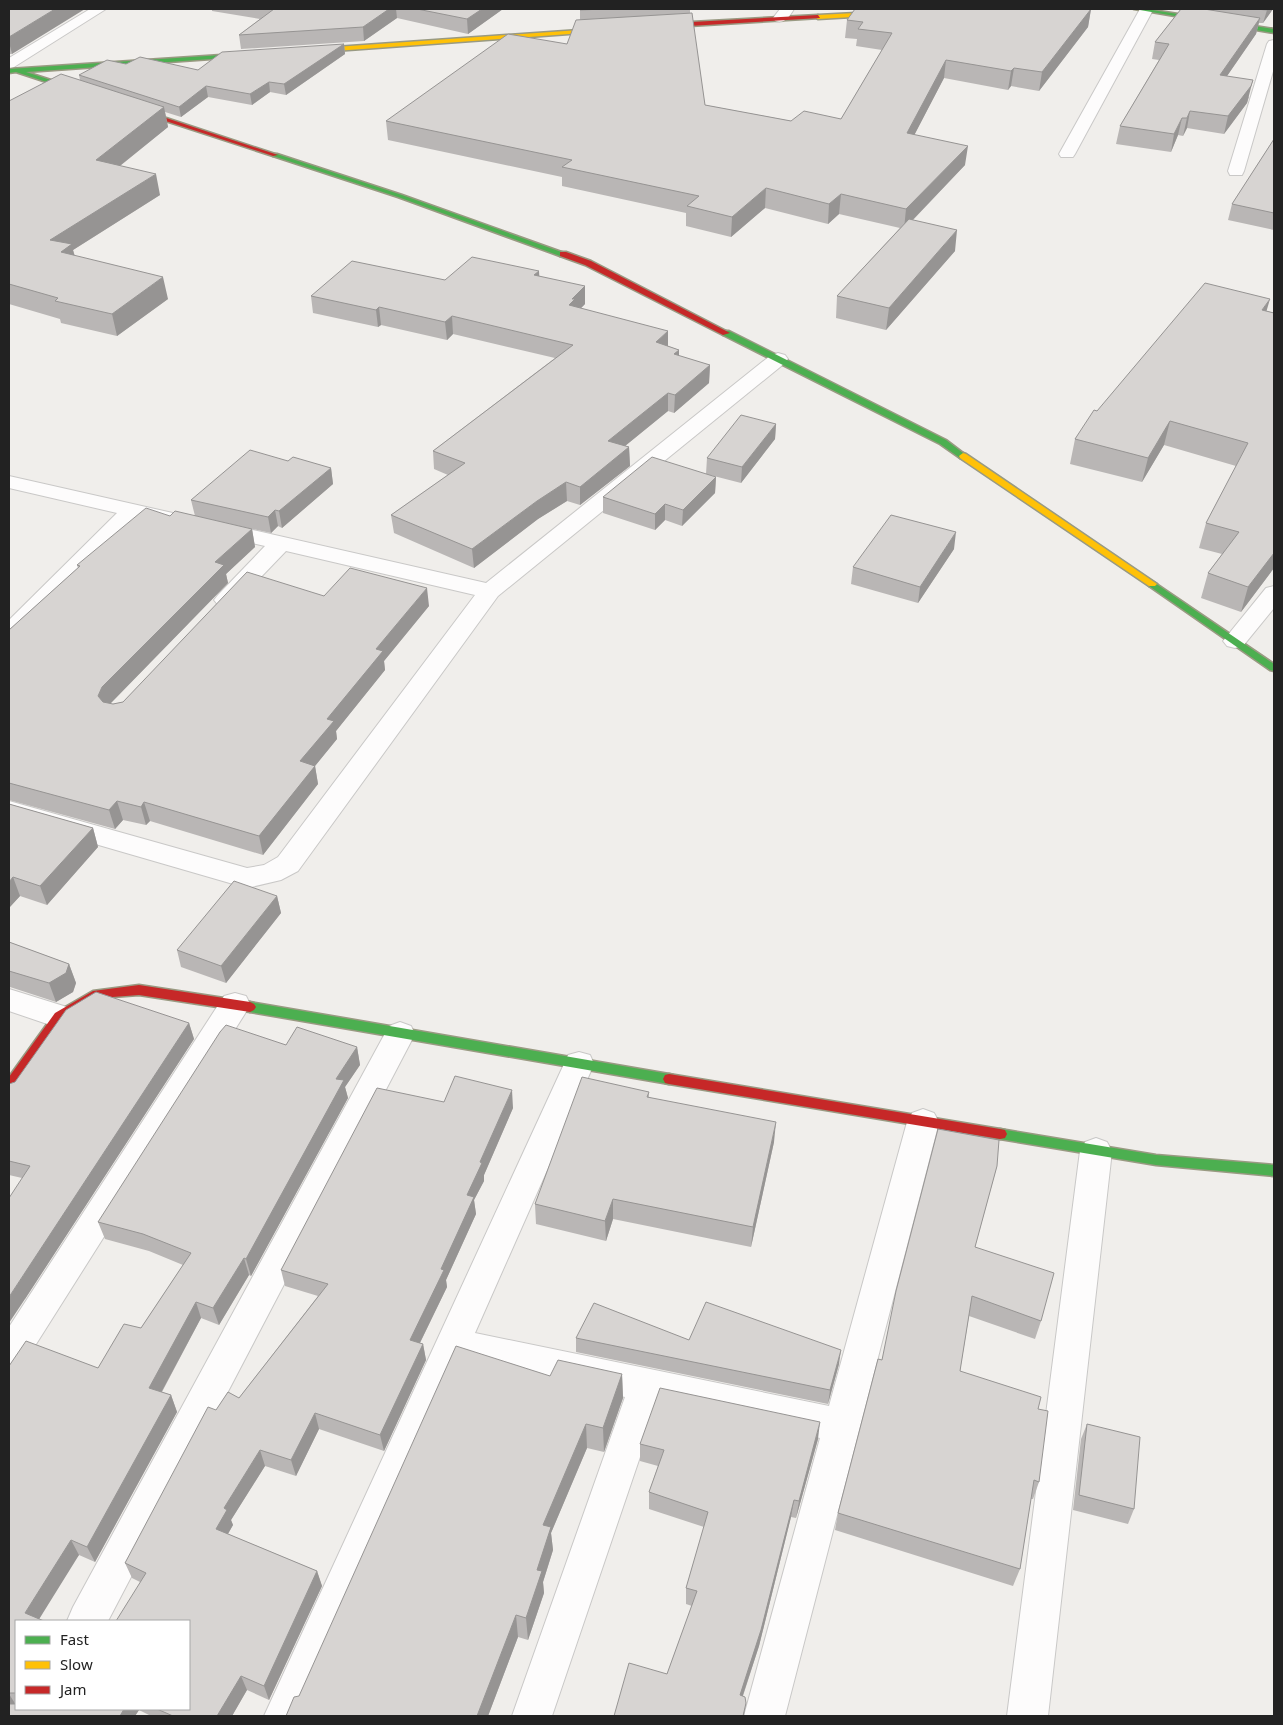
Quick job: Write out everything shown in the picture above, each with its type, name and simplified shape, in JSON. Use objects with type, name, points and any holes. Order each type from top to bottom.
[{"type":"main road","points":[[649,27],[783,14],[956,9]]},
{"type":"main road","points":[[1142,9],[1274,31]]},
{"type":"main road","points":[[294,52],[619,29]]},
{"type":"main road","points":[[12,69],[264,54]]},
{"type":"main road","points":[[12,69],[93,95]]},
{"type":"main road","points":[[120,104],[400,196],[588,263],[943,442],[1274,668]]},
{"type":"main road","points":[[9,1087],[59,1016],[97,994],[139,990],[235,1004],[400,1034],[1156,1160],[1274,1171]]},
{"type":"street","points":[[12,69],[99,9]]},
{"type":"street","points":[[1067,154],[1142,9]]},
{"type":"street","points":[[1236,171],[1274,44]]},
{"type":"street","points":[[9,810],[247,878],[271,873],[288,864],[490,591],[778,359]]},
{"type":"street","points":[[11,486],[133,510],[490,591]]},
{"type":"street","points":[[12,630],[133,510]]},
{"type":"street","points":[[213,614],[280,544]]},
{"type":"street","points":[[1235,641],[1274,592]]},
{"type":"street","points":[[9,1000],[59,1016]]},
{"type":"street","points":[[9,1356],[235,1004]]},
{"type":"street","points":[[88,1620],[400,1034]]},
{"type":"street","points":[[284,1716],[579,1064]]},
{"type":"street","points":[[765,1716],[923,1122]]},
{"type":"street","points":[[1027,1716],[1096,1150]]},
{"type":"street","points":[[452,1344],[842,1426]]},
{"type":"street","points":[[532,1716],[646,1385]]},
{"type":"building","points":[[9,9],[55,9],[9,37]]},
{"type":"building","points":[[274,9],[389,9],[363,27],[239,35]]},
{"type":"building","points":[[417,9],[482,9],[467,19]]},
{"type":"building","points":[[855,9],[1091,9],[1042,72],[1014,68],[1011,71],[946,60],[907,133],[968,146],[906,209],[841,194],[829,204],[766,188],[732,217],[687,206],[699,196],[562,167],[572,160],[386,121],[508,34],[567,44],[576,20],[692,13],[705,105],[791,121],[804,111],[841,119],[892,33],[858,29],[863,22],[847,20]]},
{"type":"building","points":[[1181,9],[1204,9],[1260,18],[1220,75],[1253,80],[1251,86],[1228,116],[1190,111],[1187,118],[1182,118],[1174,134],[1120,126],[1169,44],[1155,42]]},
{"type":"building","points":[[344,44],[284,84],[269,82],[250,94],[206,86],[179,107],[79,75],[107,60],[126,64],[140,57],[198,70],[222,52]]},
{"type":"building","points":[[61,74],[164,107],[96,160],[156,174],[50,240],[72,244],[61,252],[163,277],[112,314],[55,301],[58,298],[9,284],[9,101]]},
{"type":"building","points":[[1274,139],[1274,213],[1232,204]]},
{"type":"building","points":[[909,219],[957,230],[889,308],[837,296]]},
{"type":"building","points":[[472,257],[539,271],[534,275],[585,286],[572,299],[575,299],[569,305],[668,331],[656,342],[679,350],[674,354],[710,365],[675,395],[668,393],[608,441],[629,447],[580,487],[566,482],[472,549],[391,515],[465,463],[433,451],[573,345],[452,316],[445,322],[379,307],[376,310],[311,296],[352,261],[445,280]]},
{"type":"building","points":[[1205,283],[1270,299],[1262,310],[1274,313],[1274,553],[1248,587],[1208,573],[1239,532],[1206,523],[1248,443],[1170,421],[1148,458],[1075,439],[1094,410],[1097,411]]},
{"type":"building","points":[[741,415],[776,424],[742,467],[707,458]]},
{"type":"building","points":[[250,450],[288,461],[293,457],[331,468],[279,511],[275,510],[268,517],[191,500]]},
{"type":"building","points":[[652,457],[716,477],[683,510],[665,504],[655,514],[603,497]]},
{"type":"building","points":[[146,508],[170,516],[175,511],[252,529],[215,562],[224,565],[102,687],[98,696],[103,702],[113,704],[123,702],[247,572],[324,596],[350,568],[427,588],[376,649],[383,651],[327,719],[334,721],[300,761],[315,766],[259,836],[144,802],[141,807],[117,801],[109,810],[9,783],[9,630],[80,566],[77,565]]},
{"type":"building","points":[[891,515],[956,532],[920,587],[853,567]]},
{"type":"building","points":[[9,804],[93,828],[40,886],[13,877],[9,882]]},
{"type":"building","points":[[234,881],[277,896],[221,966],[177,950]]},
{"type":"building","points":[[9,942],[69,964],[66,973],[49,983],[9,971]]},
{"type":"building","points":[[96,992],[189,1023],[9,1297],[9,1198],[30,1166],[9,1161],[9,1084],[15,1082],[66,1010]]},
{"type":"building","points":[[226,1025],[286,1045],[297,1027],[357,1047],[336,1079],[344,1080],[246,1259],[244,1258],[213,1308],[196,1302],[149,1388],[171,1395],[87,1547],[71,1540],[25,1613],[42,1620],[15,1620],[15,1693],[9,1693],[9,1366],[26,1341],[98,1368],[124,1324],[141,1328],[191,1253],[143,1234],[98,1222]]},
{"type":"building","points":[[455,1076],[512,1090],[467,1195],[474,1197],[441,1269],[444,1270],[410,1340],[423,1344],[380,1435],[315,1413],[291,1460],[260,1450],[224,1508],[227,1510],[216,1529],[317,1571],[264,1686],[241,1676],[217,1716],[173,1716],[159,1710],[190,1710],[190,1620],[117,1620],[146,1573],[125,1563],[208,1407],[216,1410],[228,1392],[239,1398],[328,1284],[281,1270],[377,1088],[444,1102]]},
{"type":"building","points":[[582,1077],[649,1092],[647,1097],[776,1122],[753,1227],[613,1199],[605,1221],[535,1204]]},
{"type":"building","points":[[938,1129],[999,1140],[997,1166],[975,1247],[1054,1273],[1041,1321],[972,1296],[960,1371],[1041,1397],[1038,1409],[1048,1411],[1039,1482],[1034,1480],[1020,1569],[838,1513],[878,1359],[882,1360],[896,1291]]},
{"type":"building","points":[[706,1302],[841,1350],[830,1390],[576,1338],[594,1303],[689,1340]]},
{"type":"building","points":[[456,1346],[550,1376],[558,1360],[622,1374],[603,1428],[586,1424],[543,1525],[551,1527],[537,1570],[542,1571],[526,1618],[516,1615],[477,1716],[286,1716],[294,1697],[299,1696]]},
{"type":"building","points":[[660,1388],[820,1422],[799,1501],[794,1500],[761,1630],[740,1695],[745,1697],[746,1703],[743,1716],[614,1716],[629,1663],[667,1674],[697,1591],[686,1588],[708,1512],[649,1492],[664,1450],[640,1444]]},
{"type":"building","points":[[1087,1424],[1140,1437],[1134,1509],[1079,1495]]},
{"type":"building","points":[[9,1704],[15,1704],[15,1710],[123,1710],[120,1716],[9,1716]]},
{"type":"traffic: fast","points":[[1137,9],[1274,31]]},
{"type":"traffic: fast","points":[[9,71],[252,55]]},
{"type":"traffic: fast","points":[[18,71],[83,92]]},
{"type":"traffic: fast","points":[[275,155],[400,196],[563,254]]},
{"type":"traffic: fast","points":[[726,333],[943,442],[963,456]]},
{"type":"traffic: fast","points":[[1152,584],[1274,668]]},
{"type":"traffic: fast","points":[[250,1007],[669,1079]]},
{"type":"traffic: fast","points":[[1000,1134],[1156,1160],[1274,1171]]},
{"type":"traffic: slow","points":[[818,17],[956,9]]},
{"type":"traffic: slow","points":[[307,51],[608,30]]},
{"type":"traffic: slow","points":[[963,456],[1152,584]]},
{"type":"traffic: jam","points":[[656,26],[818,17]]},
{"type":"traffic: jam","points":[[131,108],[275,155]]},
{"type":"traffic: jam","points":[[563,254],[588,263],[726,333]]},
{"type":"traffic: jam","points":[[9,1087],[59,1016],[97,994],[139,990],[250,1007]]},
{"type":"traffic: jam","points":[[669,1079],[1000,1134]]}]
